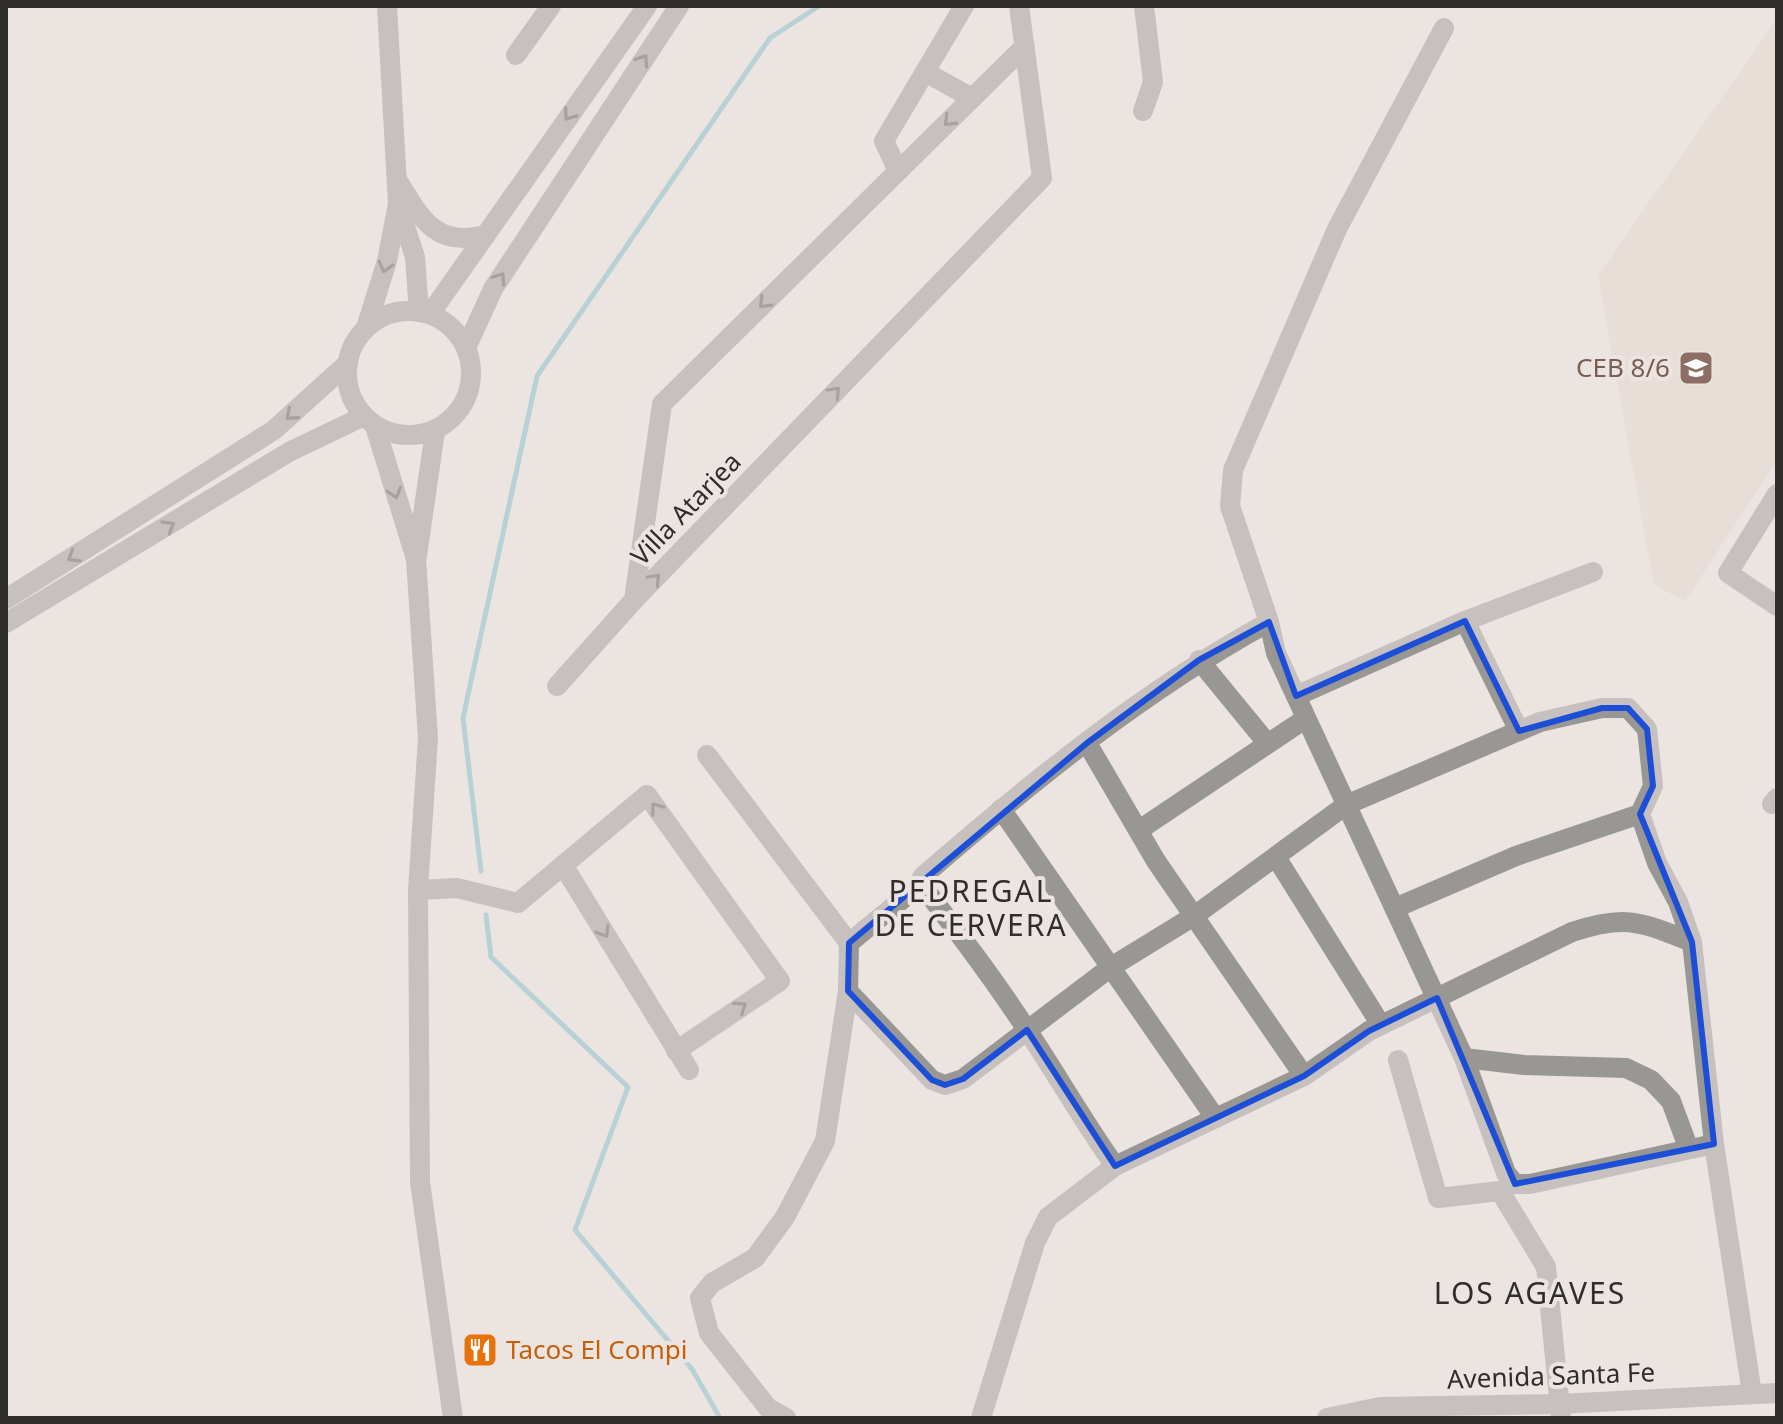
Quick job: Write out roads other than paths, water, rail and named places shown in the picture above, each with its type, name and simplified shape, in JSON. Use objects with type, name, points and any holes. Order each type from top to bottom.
[{"type":"street","points":[[387,6],[398,204],[387,261],[366,328],[354,344],[348,363],[350,391],[370,421],[416,559],[428,738],[418,890],[420,1182],[453,1418]]},
{"type":"street","points":[[516,55],[551,6]]},
{"type":"street","points":[[425,313],[486,235],[515,189],[647,6]]},
{"type":"street","points":[[898,171],[884,141],[964,6]]},
{"type":"street","name":"Villa Atarjea","points":[[634,600],[1042,178],[1019,6]]},
{"type":"street","points":[[1143,111],[1153,82],[1144,6]]},
{"type":"street","points":[[466,348],[493,289],[674,7]]},
{"type":"street","points":[[1444,28],[1337,229],[1233,470],[1230,506],[1269,622],[1276,653],[1464,1058],[1506,1173],[1515,1184],[1714,1144]]},
{"type":"street","name":"Villa Atarjea","points":[[634,600],[662,404],[1025,46]]},
{"type":"street","points":[[925,72],[972,98]]},
{"type":"street","points":[[398,181],[417,212],[439,234],[464,241],[486,235]]},
{"type":"street","points":[[398,204],[415,257],[425,313]]},
{"type":"street","points":[[6,623],[299,446],[370,421],[398,434],[435,431],[463,404],[470,386],[471,366],[466,348],[445,322],[425,313],[391,314],[366,328]]},
{"type":"street","points":[[6,599],[274,430],[348,363]]},
{"type":"street","points":[[416,559],[428,497],[435,431]]},
{"type":"street","points":[[1777,494],[1728,573],[1777,606]]},
{"type":"street","points":[[1296,696],[1465,621],[1593,572]]},
{"type":"street","points":[[557,686],[634,600]]},
{"type":"street","points":[[1465,621],[1519,731]]},
{"type":"street","points":[[849,943],[921,884],[922,877],[1001,809],[1087,743],[1199,660],[1269,622]]},
{"type":"street","points":[[1199,660],[1267,743]]},
{"type":"street","points":[[848,991],[932,1080],[945,1085],[963,1079],[1111,967],[1194,916],[1346,805],[1540,722],[1602,708],[1628,708],[1647,729],[1649,743],[1653,786],[1640,814],[1657,863],[1678,902],[1692,942],[1714,1144],[1752,1394]]},
{"type":"street","points":[[1139,830],[1305,719]]},
{"type":"street","points":[[1087,743],[1194,916],[1304,1076]]},
{"type":"street","points":[[707,755],[849,943],[848,991],[825,1141],[785,1217],[755,1258],[712,1283],[700,1298],[709,1333],[768,1408],[786,1418]]},
{"type":"street","points":[[418,890],[457,888],[518,903],[647,795],[780,981],[676,1051]]},
{"type":"street","points":[[1001,809],[1214,1116]]},
{"type":"street","points":[[1395,908],[1516,856],[1640,814]]},
{"type":"street","points":[[1276,857],[1381,1025]]},
{"type":"street","points":[[563,865],[689,1070]]},
{"type":"street","points":[[921,884],[977,956],[1027,1030],[1075,1111],[1115,1166]]},
{"type":"street","points":[[981,1418],[1035,1243],[1048,1217],[1115,1166],[1214,1116],[1304,1076],[1381,1025],[1572,932],[1605,921],[1637,921],[1692,942]]},
{"type":"street","points":[[1464,1058],[1524,1065],[1626,1068],[1651,1080],[1671,1101],[1688,1147]]},
{"type":"street","points":[[1398,1060],[1438,1198],[1500,1191],[1546,1267],[1560,1411]]},
{"type":"street","name":"Avenida Santa Fe","points":[[1327,1418],[1380,1407],[1560,1411],[1777,1393]]},
{"type":"waterway","points":[[481,871],[463,718],[537,376],[770,38],[819,6]]},
{"type":"waterway","points":[[486,915],[491,957],[628,1087],[575,1230],[692,1369],[720,1418]]},
{"type":"place","name":"CEB 8/6","points":[[1696,368]]},
{"type":"place","name":"Tacos El Compi","points":[[480,1350]]},
{"type":"district","name":"PEDREGAL DE CERVERA","points":[[971,909]]},
{"type":"district","name":"LOS AGAVES","points":[[1530,1294]]}]
